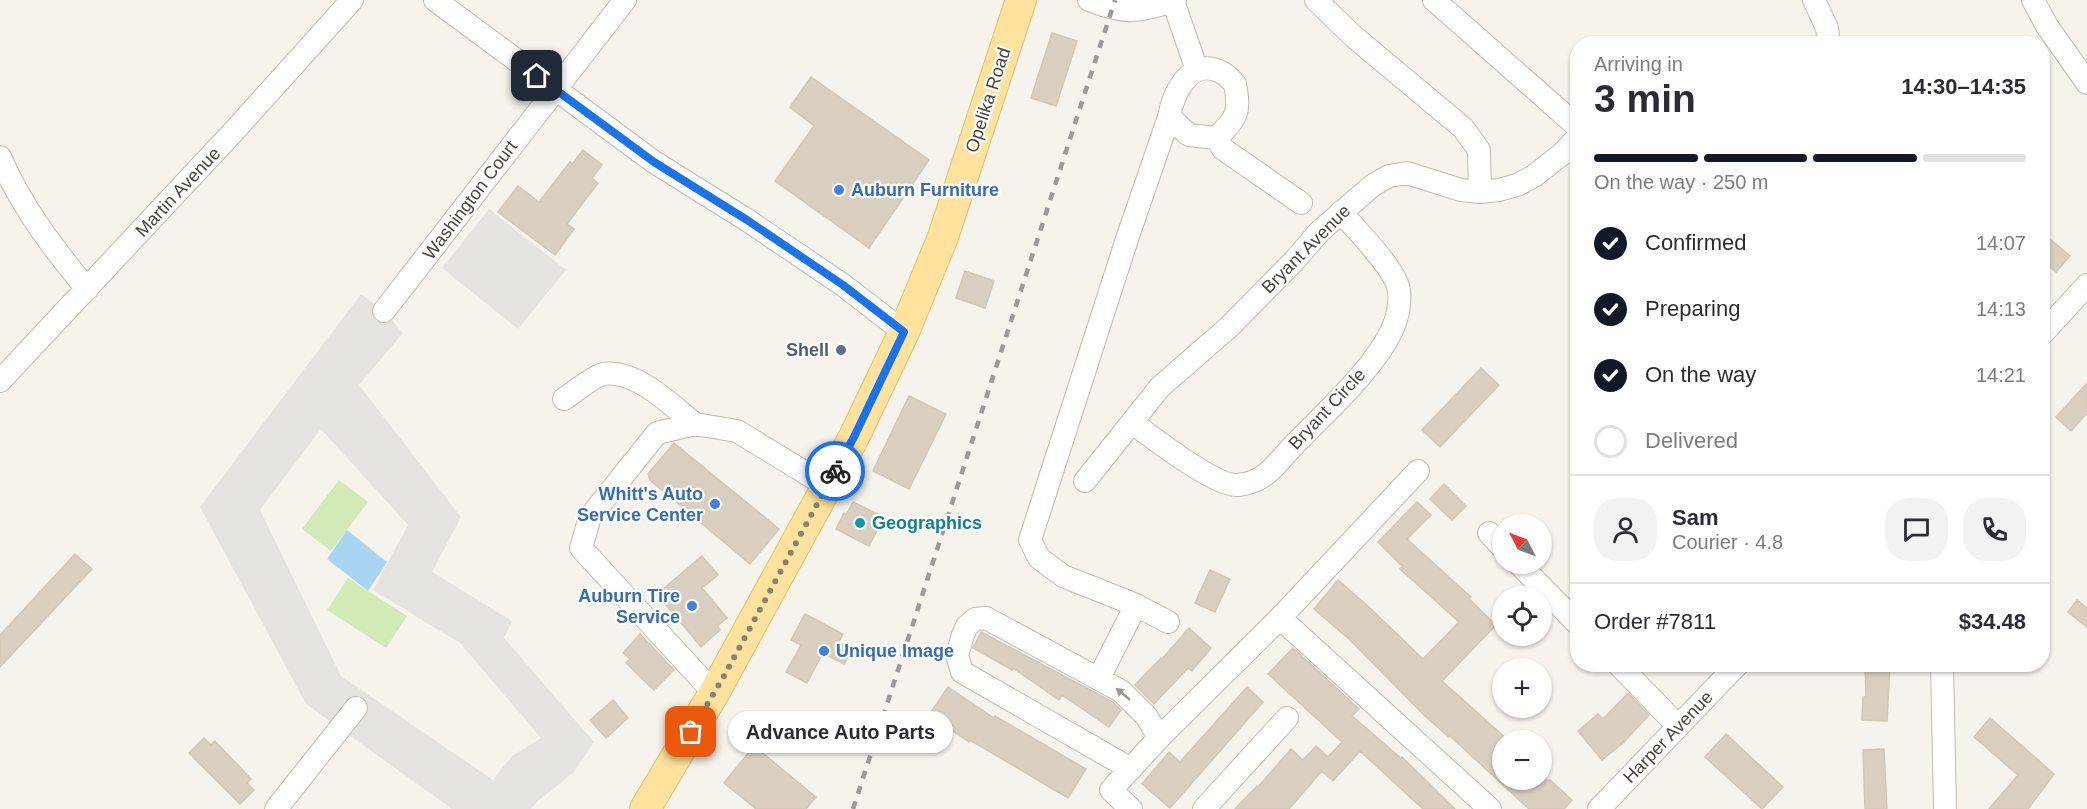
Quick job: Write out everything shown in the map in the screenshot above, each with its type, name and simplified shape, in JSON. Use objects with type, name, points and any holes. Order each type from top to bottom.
[{"type":"main road","name":"Opelika Road","points":[[645,809],[714,693],[854,437],[904,332],[943,237],[1021,0]]},
{"type":"street","name":"Martin Avenue","points":[[0,381],[352,0]]},
{"type":"street","points":[[435,0],[654,162],[843,285],[904,332]]},
{"type":"street","name":"Washington Court","points":[[384,311],[625,0]]},
{"type":"street","points":[[1089,0],[1110,8],[1127,11],[1144,10],[1174,0],[1197,70]]},
{"type":"street","points":[[1316,0],[1353,36],[1463,128],[1479,150],[1480,192]]},
{"type":"street","points":[[1434,0],[1570,120]]},
{"type":"street","points":[[1814,0],[1827,28],[1828,36]]},
{"type":"street","points":[[2033,0],[2047,26],[2087,83]]},
{"type":"street","points":[[1168,622],[1136,605],[1063,576],[1039,558],[1030,540],[1180,82],[1197,70],[1208,69],[1220,71],[1235,84],[1239,104],[1235,117],[1216,138],[1189,135],[1169,117]]},
{"type":"street","points":[[1216,138],[1222,149],[1301,203]]},
{"type":"street","name":"Bryant Avenue","points":[[1085,481],[1160,387],[1229,327],[1295,260],[1319,232],[1381,180],[1407,173],[1461,190],[1480,192],[1499,190],[1517,185],[1534,176],[1570,146]]},
{"type":"street","points":[[0,157],[19,196],[51,246],[87,289]]},
{"type":"street","name":"Bryant Circle","points":[[1132,423],[1168,450],[1217,479],[1235,485],[1255,481],[1271,469],[1349,387],[1377,353],[1394,327],[1400,309],[1399,289],[1391,271],[1341,212]]},
{"type":"street","points":[[2050,320],[2087,285]]},
{"type":"street","points":[[564,399],[602,374],[627,375],[658,394],[695,424]]},
{"type":"street","points":[[714,693],[581,548],[590,517],[657,433],[695,424],[738,431],[827,486]]},
{"type":"street","points":[[1131,809],[1112,790],[1159,738],[1280,618],[1418,471]]},
{"type":"street","points":[[1529,574],[1570,616]]},
{"type":"street","points":[[1100,678],[1136,605]]},
{"type":"street","points":[[1131,769],[962,672],[957,655],[967,626],[975,619],[986,618],[1078,669],[1100,678],[1121,691],[1147,717],[1159,738]]},
{"type":"street","points":[[1280,618],[1490,809]]},
{"type":"street","points":[[1626,672],[1678,726]]},
{"type":"street","name":"Harper Avenue","points":[[1599,809],[1730,672]]},
{"type":"street","points":[[1941,672],[1944,809]]},
{"type":"street","points":[[276,809],[356,708]]},
{"type":"street","points":[[1204,809],[1287,718]]},
{"type":"green space","points":[[339,480],[368,502],[331,551],[302,529]]},
{"type":"green space","points":[[348,578],[407,616],[386,648],[327,610]]},
{"type":"shaded area","points":[[489,209],[566,270],[518,329],[442,268]]},
{"type":"shaded area","points":[[361,294],[384,311],[403,333],[359,385],[461,517],[432,572],[512,621],[504,638],[594,742],[574,772],[531,809],[452,809],[306,704],[200,507]],"holes":[[[321,429],[408,525],[373,590],[460,643],[541,738],[512,756],[493,780],[341,676],[260,510]]]},
{"type":"water","points":[[347,530],[387,562],[368,591],[327,559]]},
{"type":"building","points":[[1052,33],[1077,41],[1056,106],[1031,98]]},
{"type":"building","points":[[811,77],[929,160],[869,248],[775,181],[814,126],[790,107]]},
{"type":"building","points":[[583,150],[602,165],[592,178],[598,183],[567,224],[574,229],[555,255],[498,212],[518,186],[539,202],[570,162],[572,164]]},
{"type":"building","points":[[2050,239],[2070,256],[2056,272],[2050,267]]},
{"type":"building","points":[[965,271],[994,281],[985,308],[956,298]]},
{"type":"building","points":[[1481,368],[1499,385],[1440,447],[1422,430]]},
{"type":"building","points":[[2087,383],[2087,413],[2071,431],[2056,417]]},
{"type":"building","points":[[909,396],[946,414],[909,489],[873,471]]},
{"type":"building","name":"Whitt's Auto Service Center","points":[[674,443],[779,529],[750,564],[650,480],[648,474]]},
{"type":"building","points":[[1444,484],[1466,506],[1452,520],[1430,499]]},
{"type":"building","name":"Geographics","points":[[853,502],[884,517],[869,546],[836,529]]},
{"type":"building","points":[[1417,502],[1431,515],[1407,539],[1471,597],[1469,599],[1492,621],[1492,629],[1442,681],[1497,730],[1492,730],[1492,775],[1425,716],[1350,640],[1314,609],[1338,580],[1423,659],[1459,622],[1400,569],[1402,566],[1378,542]]},
{"type":"building","points":[[75,554],[92,569],[0,667],[0,635]]},
{"type":"building","name":"Auburn Tire Service","points":[[702,556],[718,575],[702,588],[727,618],[717,626],[720,630],[701,647],[657,594]]},
{"type":"building","points":[[1210,570],[1230,579],[1215,612],[1195,603]]},
{"type":"building","points":[[2077,600],[2087,608],[2087,627],[2068,612]]},
{"type":"building","name":"Unique Image","points":[[805,614],[843,634],[839,642],[852,649],[844,664],[823,653],[807,683],[786,672],[801,645],[791,640]]},
{"type":"building","points":[[1189,628],[1211,648],[1192,671],[1188,668],[1154,704],[1135,685]]},
{"type":"building","points":[[981,632],[1113,702],[1121,710],[1109,727],[1062,695],[1059,700],[1013,668],[1012,670],[973,648]]},
{"type":"building","points":[[640,634],[674,670],[654,690],[626,663],[630,659],[623,653]]},
{"type":"building","points":[[1293,648],[1359,709],[1352,716],[1402,757],[1455,809],[1423,809],[1360,751],[1333,781],[1322,771],[1289,809],[1235,809],[1258,787],[1291,749],[1303,760],[1316,746],[1328,757],[1342,742],[1268,674]]},
{"type":"building","points":[[1865,672],[1890,672],[1887,721],[1862,720],[1863,697],[1866,697]]},
{"type":"building","points":[[948,687],[994,718],[995,716],[1086,769],[1068,798],[970,740],[969,742],[929,715]]},
{"type":"building","points":[[1247,687],[1263,702],[1170,808],[1142,784],[1169,752],[1180,762]]},
{"type":"building","points":[[1628,693],[1649,715],[1623,743],[1602,760],[1578,731],[1598,714],[1603,719]]},
{"type":"building","points":[[613,700],[628,718],[606,738],[590,720]]},
{"type":"building","points":[[1990,718],[2054,774],[2028,809],[1989,809],[2018,775],[1974,737]]},
{"type":"building","points":[[1726,734],[1783,787],[1762,809],[1705,757]]},
{"type":"building","points":[[204,738],[211,745],[215,741],[251,779],[247,783],[254,790],[240,804],[189,753]]},
{"type":"building","points":[[754,746],[816,797],[806,809],[756,809],[724,783]]},
{"type":"building","points":[[1884,749],[1887,809],[1865,809],[1863,750]]},
{"type":"building","points":[[1552,782],[1572,800],[1564,809],[1529,809],[1508,790],[1552,790]]},
{"type":"railway","points":[[853,809],[1115,0]]},
{"type":"way so far","points":[[691,732],[724,676],[835,471]]},
{"type":"place","name":"Auburn Furniture","points":[[839,190]]},
{"type":"place","name":"Shell","points":[[841,350]]},
{"type":"place","name":"Whitt's Auto Service Center","points":[[715,504]]},
{"type":"place","name":"Geographics","points":[[860,523]]},
{"type":"place","name":"Auburn Tire Service","points":[[692,606]]},
{"type":"place","name":"Unique Image","points":[[824,651]]},
{"type":"place","name":"Advance Auto Parts","points":[[691,732]]},
{"type":"route","points":[[537,76],[654,162],[747,220],[843,285],[904,332],[854,437],[835,471]]}]
